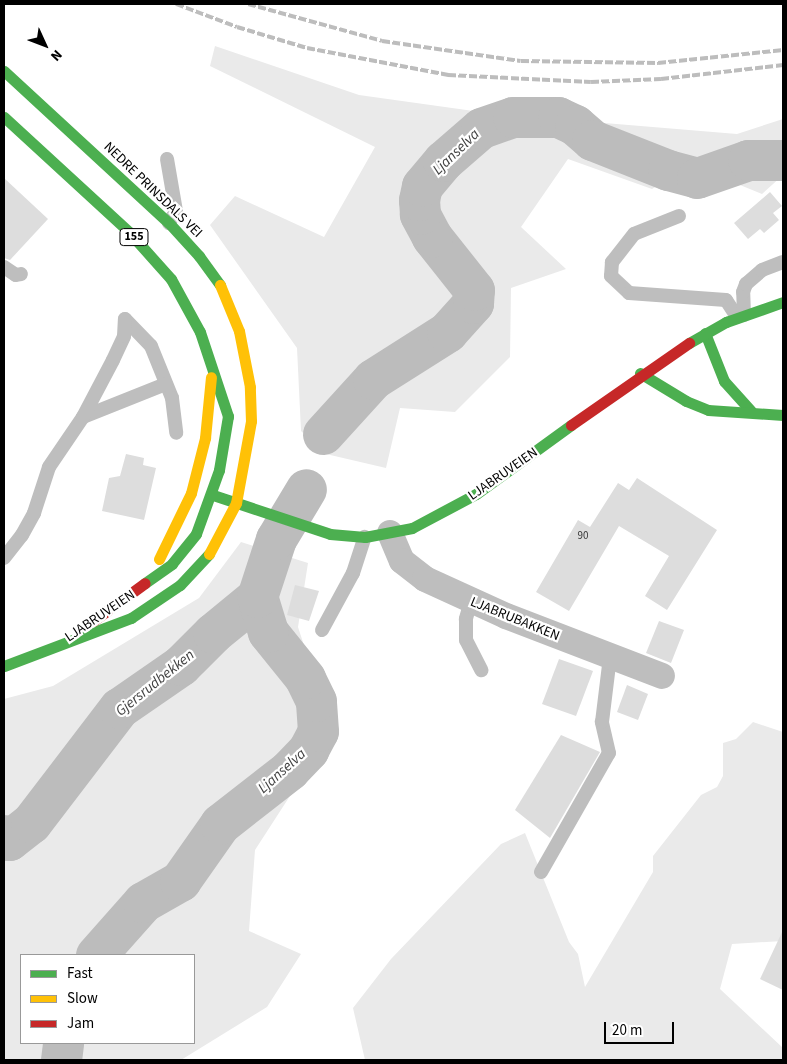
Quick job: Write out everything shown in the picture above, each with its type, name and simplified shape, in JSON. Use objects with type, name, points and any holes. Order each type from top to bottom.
[{"type":"main road","name":"NEDRE PRINSDALS VEI","points":[[4,71],[169,222],[219,284],[231,309],[246,358],[252,421],[244,472],[236,503]]},
{"type":"main road","name":"155","points":[[4,117],[156,259],[186,302],[200,332],[212,373],[228,416],[225,445],[212,495]]},
{"type":"main road","name":"LJABRUVEIEN","points":[[56,645],[172,564],[189,544],[204,517],[212,495],[306,528],[330,534],[378,535],[427,522],[463,502],[640,373],[705,333],[740,316],[783,302]]},
{"type":"main road","points":[[705,333],[724,381],[751,411]]},
{"type":"main road","name":"LJABRUVEIEN","points":[[143,586],[174,532],[190,493],[205,438],[212,373]]},
{"type":"main road","points":[[640,373],[686,401],[708,410],[751,411],[783,415]]},
{"type":"main road","name":"LJABRUVEIEN","points":[[4,666],[131,618],[168,595],[210,553],[236,503]]},
{"type":"street","name":"LJABRUBAKKEN","points":[[378,535],[408,568],[471,601],[662,676]]},
{"type":"lane","points":[[167,159],[176,211],[169,222]]},
{"type":"lane","points":[[679,216],[634,234],[612,262],[611,276],[630,294],[726,300],[740,316]]},
{"type":"lane","points":[[740,316],[746,284],[762,270],[783,262]]},
{"type":"lane","points":[[4,267],[16,275],[21,274]]},
{"type":"lane","points":[[4,558],[31,520],[49,467],[83,417],[124,336],[125,319],[150,346],[166,384],[175,412],[176,433]]},
{"type":"lane","points":[[83,417],[166,384]]},
{"type":"lane","points":[[322,630],[353,573],[378,535]]},
{"type":"lane","points":[[471,601],[466,619],[466,640],[481,670]]},
{"type":"lane","points":[[541,872],[609,753],[602,722],[610,657]]},
{"type":"shaded area","points":[[215,46],[359,95],[495,114],[737,134],[783,119],[783,175],[762,194],[691,165],[652,189],[568,159],[521,227],[566,269],[511,288],[510,357],[455,412],[400,408],[386,468],[326,454],[301,431],[297,348],[210,225],[235,196],[324,237],[375,147],[210,66]]},
{"type":"shaded area","points":[[241,542],[308,563],[298,627],[332,731],[255,850],[249,931],[301,954],[267,1007],[181,1060],[4,1060],[4,699],[53,686],[199,598]]},
{"type":"shaded area","points":[[753,722],[783,732],[783,941],[732,944],[720,989],[783,1048],[783,1060],[365,1060],[353,1008],[391,959],[501,844],[525,833],[569,942],[578,954],[585,987],[653,872],[653,856],[701,795],[717,787],[723,776],[723,743],[736,739]]},
{"type":"building","points":[[4,178],[48,219],[10,260],[4,258]]},
{"type":"building","points":[[770,192],[782,206],[773,213],[779,220],[764,233],[760,229],[748,239],[734,223]]},
{"type":"building","points":[[126,454],[144,458],[143,465],[156,468],[144,520],[102,511],[109,478],[120,476]]},
{"type":"building","points":[[637,478],[717,530],[667,610],[645,596],[669,556],[619,526],[569,611],[536,592],[578,520],[590,527],[618,483],[629,490]]},
{"type":"building","points":[[295,585],[319,591],[309,621],[287,615]]},
{"type":"building","points":[[659,621],[684,630],[671,663],[646,653]]},
{"type":"building","points":[[559,659],[593,671],[576,716],[542,704]]},
{"type":"building","points":[[627,685],[648,694],[638,720],[617,712]]},
{"type":"building","points":[[561,735],[600,752],[550,838],[515,810]]},
{"type":"building","points":[[783,930],[783,990],[760,979]]},
{"type":"waterway","name":"Ljanselva","points":[[323,434],[373,379],[447,332],[473,303],[474,290],[432,237],[420,214],[419,200],[422,186],[443,161],[481,128],[513,117],[558,117],[575,125],[592,140],[668,170],[697,178],[748,160],[781,160]]},
{"type":"waterway","name":"Ljanselva","points":[[97,954],[143,902],[180,881],[220,824],[289,770],[308,750],[318,731],[316,701],[305,678],[268,632],[257,597],[276,539],[306,489]]},
{"type":"waterway","name":"Gjersrudbekken","points":[[4,835],[9,840],[31,823],[119,708],[181,665],[213,633],[257,597]]},
{"type":"waterway","name":"Ljanselva","points":[[61,1060],[63,1044]]},
{"type":"railway","points":[[176,4],[237,27],[307,48],[448,75],[591,82],[661,79],[783,65]]},
{"type":"railway","points":[[248,4],[382,41],[521,61],[658,63],[783,50]]},
{"type":"traffic: fast","points":[[4,71],[169,223],[199,256],[220,285]]},
{"type":"traffic: fast","points":[[4,117],[129,232],[171,279],[200,332],[228,416],[219,470],[196,534],[172,564],[145,583]]},
{"type":"traffic: fast","points":[[689,343],[726,322],[783,302]]},
{"type":"traffic: fast","points":[[705,333],[724,381],[751,411]]},
{"type":"traffic: fast","points":[[640,373],[686,401],[708,410],[783,415]]},
{"type":"traffic: fast","points":[[213,495],[330,534],[365,537],[412,528],[476,494],[571,425]]},
{"type":"traffic: fast","points":[[4,666],[131,618],[180,585],[209,554]]},
{"type":"traffic: slow","points":[[209,554],[236,503],[251,421],[250,387],[239,331],[220,285]]},
{"type":"traffic: slow","points":[[159,559],[191,493],[205,438],[211,377]]},
{"type":"traffic: jam","points":[[571,425],[689,343]]},
{"type":"traffic: jam","points":[[93,621],[145,583]]}]
